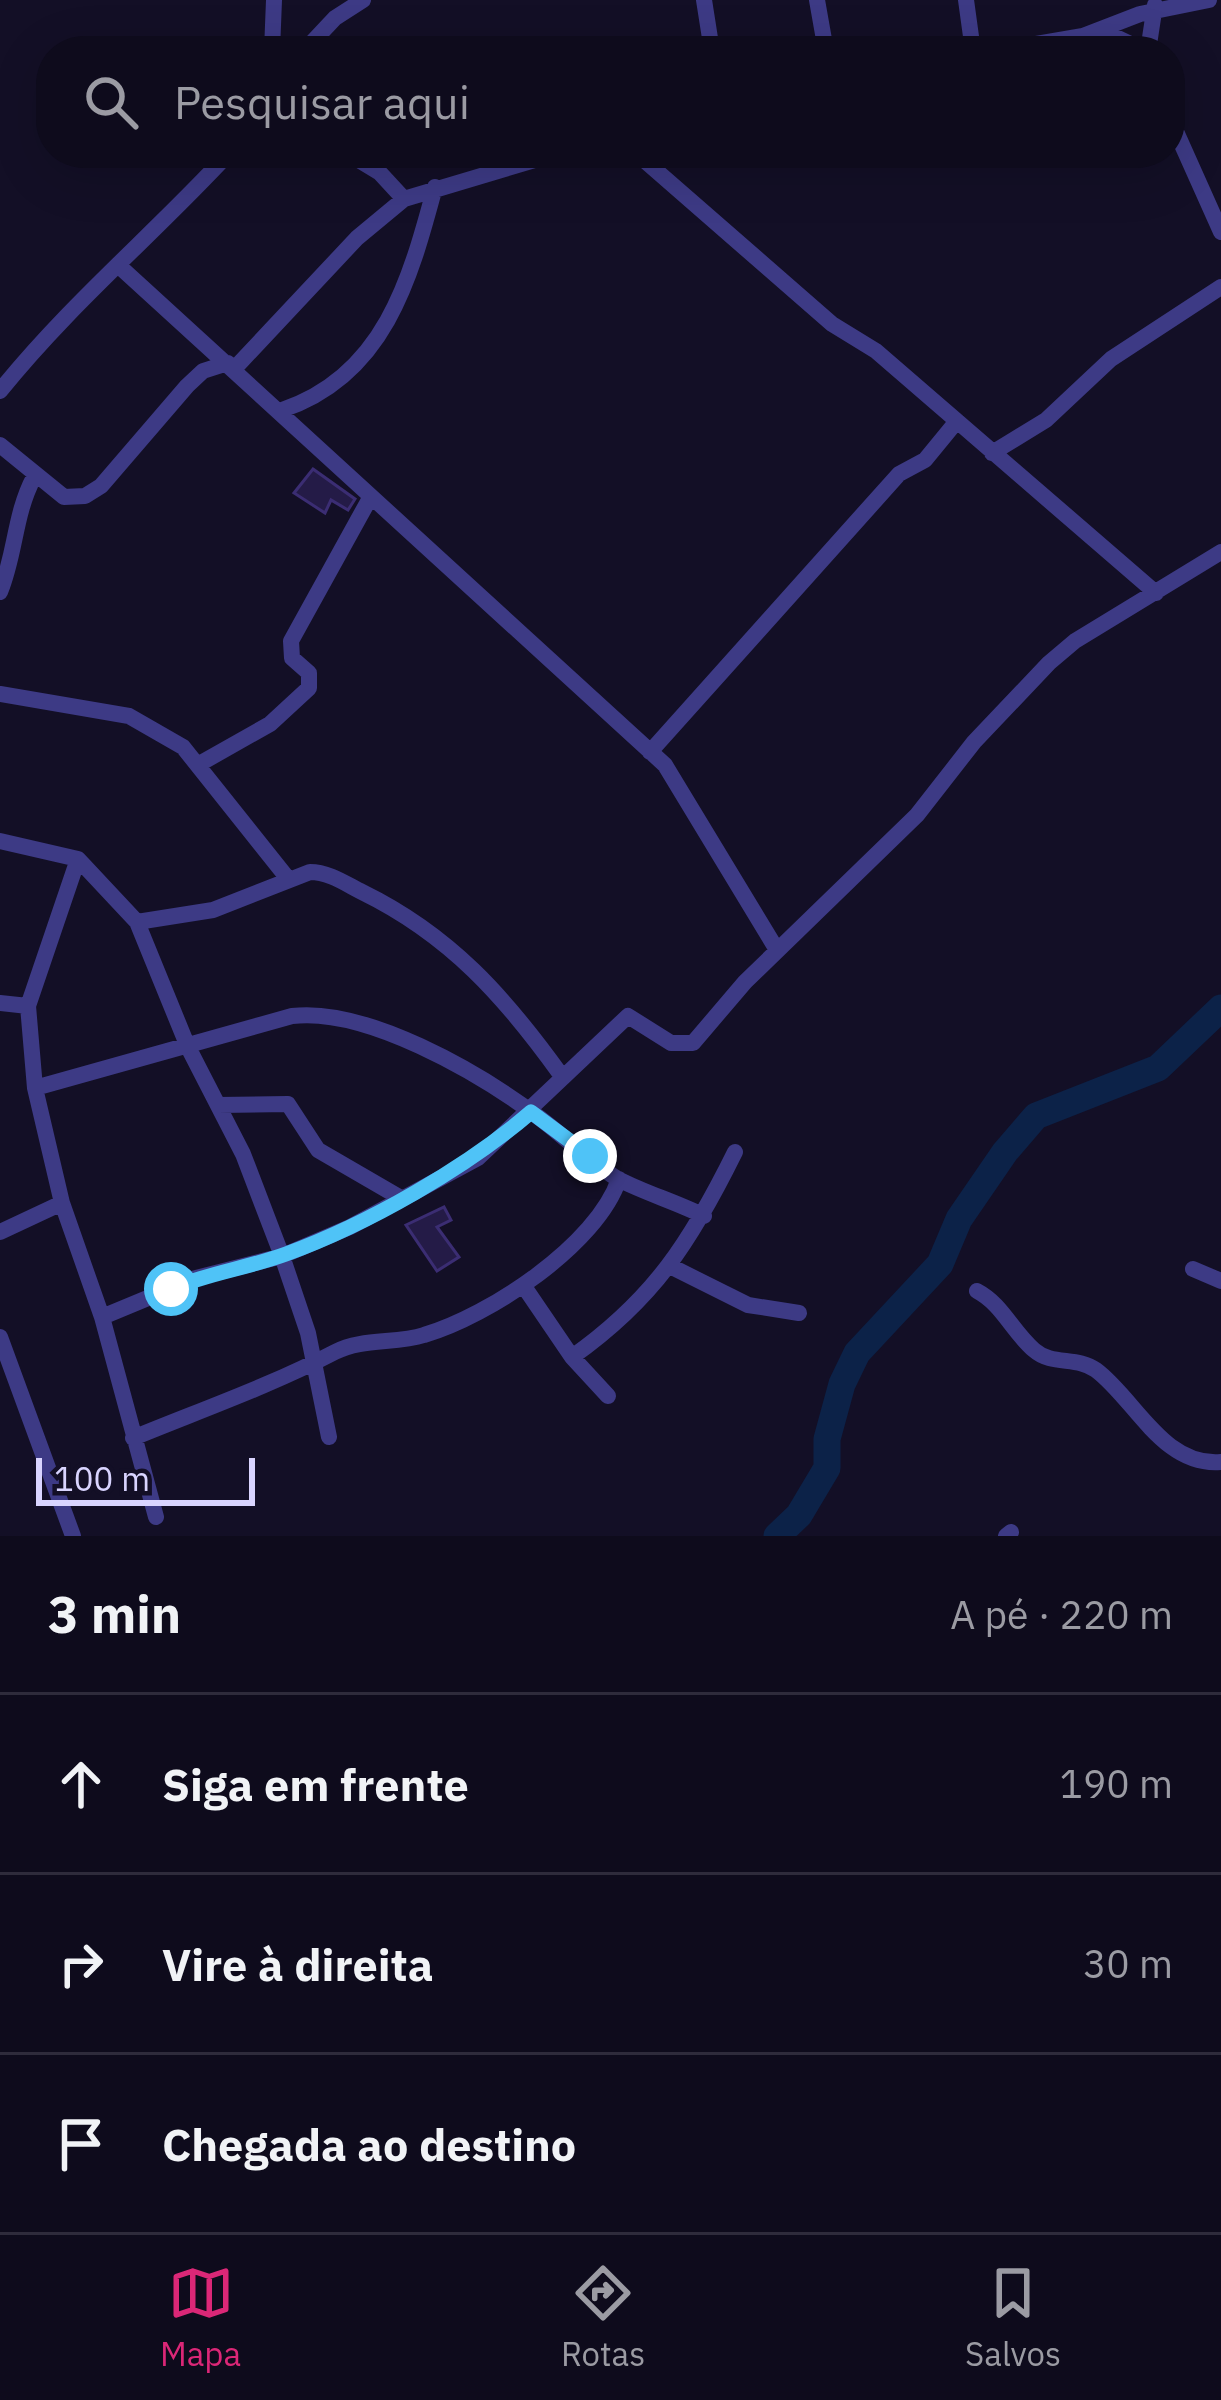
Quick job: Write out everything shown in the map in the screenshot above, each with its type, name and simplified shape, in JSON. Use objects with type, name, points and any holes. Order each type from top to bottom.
[{"type":"street","points":[[273,36],[274,0]]},
{"type":"street","points":[[318,36],[363,0]]},
{"type":"street","points":[[704,0],[710,36]]},
{"type":"street","points":[[817,0],[823,36]]},
{"type":"street","points":[[966,0],[972,36]]},
{"type":"street","points":[[1076,36],[1103,31],[1155,5],[1209,0]]},
{"type":"street","points":[[1150,36],[1155,5]]},
{"type":"street","points":[[1103,31],[1114,36]]},
{"type":"street","points":[[1185,152],[1221,232]]},
{"type":"street","points":[[0,391],[59,317],[119,266],[214,168]]},
{"type":"street","points":[[372,168],[404,199]]},
{"type":"street","points":[[0,445],[64,497],[85,496],[100,486],[203,371],[232,366],[357,238],[404,199],[504,168]]},
{"type":"street","points":[[653,168],[832,325],[876,351],[1156,593]]},
{"type":"street","points":[[282,410],[336,387],[387,321],[399,303],[435,187]]},
{"type":"street","points":[[119,266],[282,410],[370,498],[674,775],[743,901],[777,950]]},
{"type":"street","points":[[992,453],[1046,420],[1111,359],[1221,287]]},
{"type":"street","points":[[650,752],[898,475],[925,460],[957,421]]},
{"type":"street","points":[[0,592],[14,554],[17,509],[34,477]]},
{"type":"street","points":[[201,763],[270,724],[309,688],[309,673],[292,658],[291,641],[370,498]]},
{"type":"street","points":[[102,1317],[196,1278],[282,1256],[350,1227],[478,1158],[628,1016],[671,1043],[693,1043],[777,950],[917,815],[974,742],[1049,663],[1221,552]]},
{"type":"street","points":[[0,694],[129,716],[201,763],[289,880]]},
{"type":"street","points":[[0,841],[78,859],[137,922],[282,1256],[315,1366],[329,1437]]},
{"type":"street","points":[[78,859],[28,1006],[35,1088],[62,1203],[102,1317],[156,1517]]},
{"type":"street","points":[[137,922],[213,910],[310,872],[326,874],[391,906],[456,950],[506,998],[561,1075]]},
{"type":"street","points":[[0,1003],[28,1006]]},
{"type":"street","points":[[35,1088],[292,1016],[334,1015],[362,1021],[531,1112],[619,1179],[704,1216]]},
{"type":"street","points":[[218,1105],[288,1104],[318,1150],[399,1197]]},
{"type":"street","points":[[572,1357],[626,1319],[672,1267],[735,1152]]},
{"type":"street","points":[[133,1438],[354,1346],[446,1329],[523,1285],[598,1220],[619,1179]]},
{"type":"street","points":[[0,1232],[62,1203]]},
{"type":"street","points":[[672,1267],[748,1305],[799,1313]]},
{"type":"street","points":[[1193,1269],[1221,1281]]},
{"type":"street","points":[[523,1285],[572,1357],[608,1396]]},
{"type":"street","points":[[976,1291],[999,1306],[1012,1329],[1040,1355],[1087,1364],[1147,1426],[1187,1455],[1221,1462]]},
{"type":"street","points":[[0,1337],[73,1536]]},
{"type":"building","points":[[313,469],[355,499],[348,510],[331,500],[325,513],[294,493]]},
{"type":"building","points":[[444,1207],[451,1220],[437,1227],[459,1257],[437,1271],[406,1225]]},
{"type":"waterway","points":[[777,1536],[799,1515],[827,1468],[827,1439],[842,1384],[857,1353],[940,1264],[959,1219],[1005,1152],[1036,1116],[1158,1068],[1221,1008]]},
{"type":"route","points":[[171,1289],[282,1256],[350,1227],[478,1158],[531,1112],[590,1156]]}]
